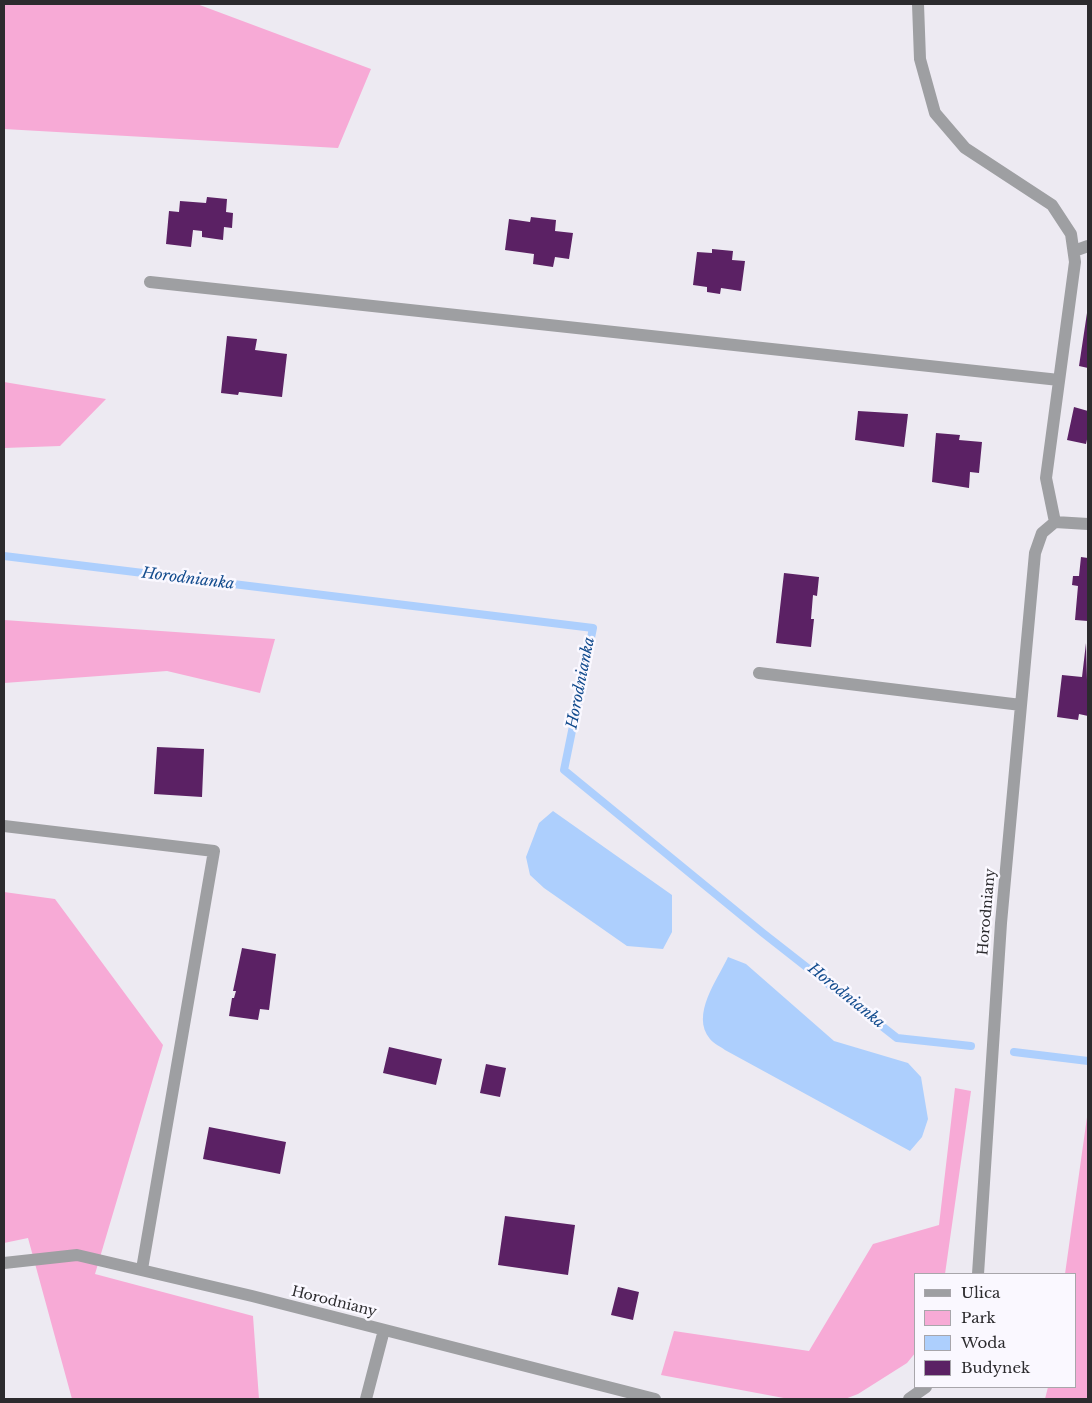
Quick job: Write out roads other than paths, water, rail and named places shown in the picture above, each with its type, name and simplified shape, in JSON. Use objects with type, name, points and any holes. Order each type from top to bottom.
[{"type":"street","points":[[918,4],[920,59],[935,113],[965,148],[1052,205],[1071,234],[1075,262],[1046,478],[1055,522],[1088,524]]},
{"type":"street","points":[[1074,251],[1088,246]]},
{"type":"street","points":[[150,282],[1059,380]]},
{"type":"street","name":"Horodniany","points":[[978,1273],[1001,922],[1035,553],[1042,533],[1055,522]]},
{"type":"street","points":[[758,673],[1021,704]]},
{"type":"street","points":[[4,826],[214,852],[142,1269]]},
{"type":"street","name":"Horodniany","points":[[4,1264],[77,1255],[142,1269],[655,1399]]},
{"type":"street","points":[[366,1399],[384,1330]]},
{"type":"street","points":[[909,1399],[928,1392]]},
{"type":"water","points":[[553,811],[672,895],[672,932],[663,949],[627,946],[544,888],[530,875],[526,857],[539,823]]},
{"type":"water","points":[[728,957],[746,964],[834,1041],[908,1063],[921,1077],[928,1119],[922,1137],[910,1151],[725,1050],[711,1040],[705,1029],[703,1019],[704,1008]]},
{"type":"waterway","name":"Horodnianka","points":[[4,556],[593,628],[564,770],[763,933],[897,1038],[971,1046]]},
{"type":"waterway","name":"Horodnianka","points":[[1014,1052],[1088,1061]]}]
